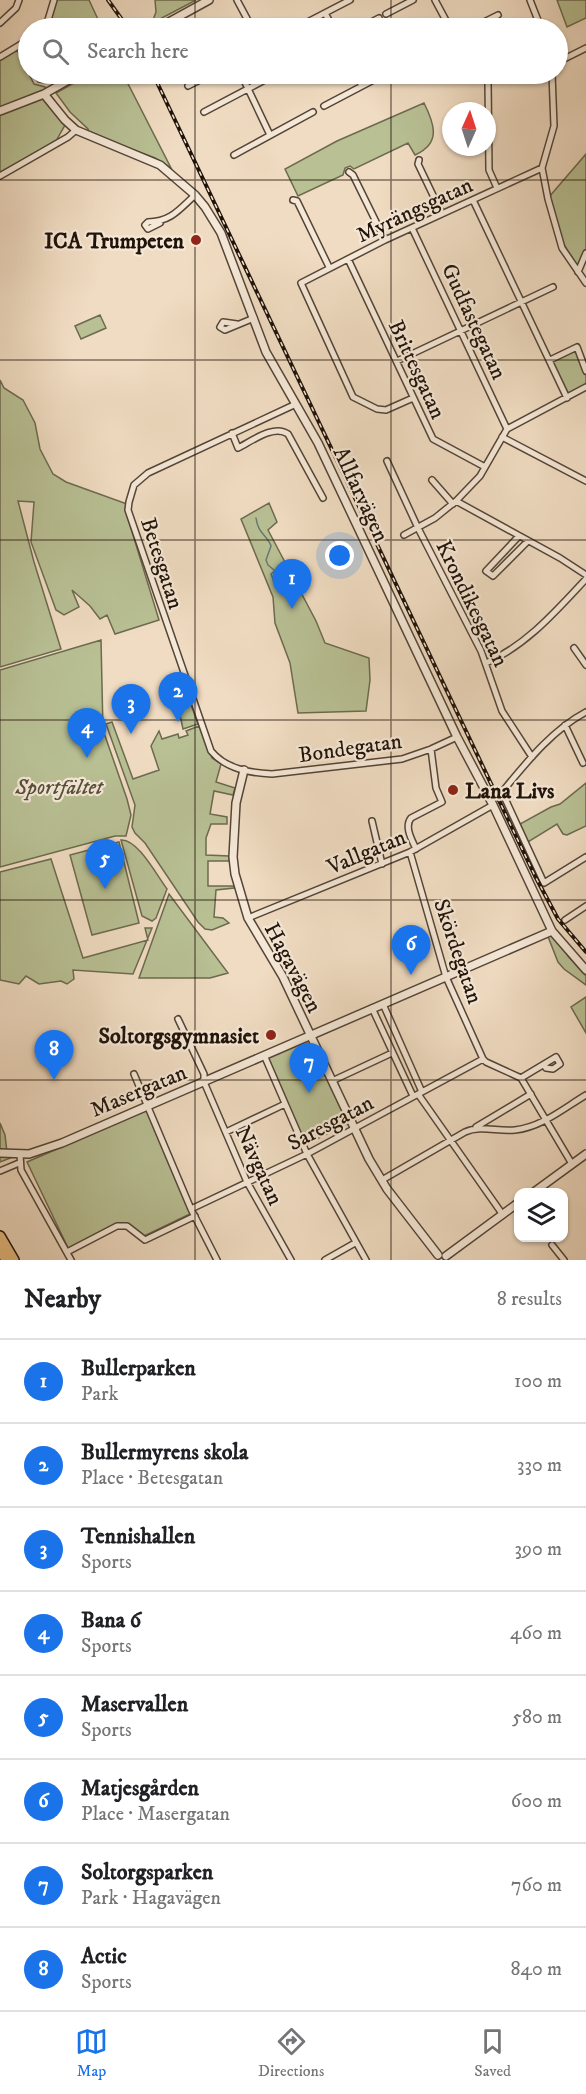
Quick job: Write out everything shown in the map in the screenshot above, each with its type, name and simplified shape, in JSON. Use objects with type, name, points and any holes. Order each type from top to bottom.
[{"type":"highway","points":[[0,1236],[14,1260]]},
{"type":"highway","points":[[0,1249],[6,1260]]},
{"type":"street","points":[[0,23],[16,8],[19,0]]},
{"type":"street","points":[[49,18],[54,0]]},
{"type":"street","points":[[176,18],[209,0]]},
{"type":"street","points":[[237,0],[247,18]]},
{"type":"street","points":[[315,18],[350,0]]},
{"type":"street","points":[[386,14],[413,0]]},
{"type":"street","points":[[435,0],[445,18]]},
{"type":"street","points":[[530,0],[537,18]]},
{"type":"street","points":[[325,13],[328,18]]},
{"type":"street","points":[[492,18],[498,15]]},
{"type":"street","points":[[0,57],[18,46]]},
{"type":"street","points":[[568,57],[586,48]]},
{"type":"street","points":[[0,111],[44,94],[62,84]]},
{"type":"street","points":[[188,86],[192,84]]},
{"type":"street","points":[[246,84],[270,135]]},
{"type":"street","points":[[204,112],[256,84]]},
{"type":"street","points":[[324,106],[366,84]]},
{"type":"street","points":[[488,84],[489,170],[497,188]]},
{"type":"street","points":[[552,84],[554,126],[542,168],[557,235],[562,248],[586,283]]},
{"type":"street","name":"Allfarvägen","points":[[44,94],[76,130],[160,165],[195,195],[205,207],[221,233],[266,352],[323,453],[457,737],[493,805],[552,931],[586,970]]},
{"type":"street","points":[[234,155],[313,112]]},
{"type":"street","points":[[0,176],[68,137],[76,130]]},
{"type":"street","points":[[419,160],[420,170],[442,214]]},
{"type":"street","name":"Myrängsgatan","points":[[413,398],[386,410],[377,409],[353,397],[301,283],[385,240],[542,168]]},
{"type":"street","points":[[349,172],[353,175],[385,240]]},
{"type":"street","points":[[160,223],[169,219],[195,195]]},
{"type":"street","points":[[293,200],[297,201],[329,267]]},
{"type":"street","points":[[473,200],[567,398]]},
{"type":"street","name":"Gudfastegatan","points":[[412,228],[507,429]]},
{"type":"street","points":[[578,272],[586,253]]},
{"type":"street","name":"Brittesgatan","points":[[348,259],[433,439],[485,467]]},
{"type":"street","points":[[397,362],[553,287]]},
{"type":"street","points":[[237,324],[254,318]]},
{"type":"street","points":[[550,360],[577,347],[586,371]]},
{"type":"street","points":[[404,535],[435,518],[480,476],[507,429],[586,387]]},
{"type":"street","name":"Betesgatan","points":[[244,770],[226,764],[216,757],[208,744],[128,510],[134,485],[142,477],[296,404]]},
{"type":"street","points":[[232,433],[238,448],[268,433],[284,431],[288,434],[323,498]]},
{"type":"street","points":[[502,437],[586,481]]},
{"type":"street","name":"Krondikesgatan","points":[[387,461],[486,663],[502,711],[531,757]]},
{"type":"street","points":[[432,480],[454,502],[560,558],[586,577],[534,633],[486,663]]},
{"type":"street","points":[[519,536],[486,571],[494,576],[528,541]]},
{"type":"street","points":[[574,648],[586,665]]},
{"type":"street","points":[[586,712],[565,725],[531,757],[502,792],[544,883],[586,856]]},
{"type":"street","points":[[565,725],[583,763]]},
{"type":"street","name":"Bondegatan","points":[[244,770],[272,774],[402,759],[457,737]]},
{"type":"street","name":"Skördegatan","points":[[430,749],[436,788],[442,802],[411,818],[408,822],[413,851],[446,977],[483,1059]]},
{"type":"street","name":"Hagavägen","points":[[244,770],[236,803],[233,852],[235,874],[248,918],[283,976],[354,1128],[382,1180],[442,1258]]},
{"type":"street","name":"Vallgatan","points":[[248,918],[413,851],[493,805]]},
{"type":"street","points":[[372,821],[382,864]]},
{"type":"street","points":[[565,920],[586,906]]},
{"type":"street","name":"Masergatan","points":[[0,1153],[20,1159],[37,1153],[552,931]]},
{"type":"street","points":[[383,1004],[418,1094]]},
{"type":"street","points":[[372,1008],[392,1053],[503,1215]]},
{"type":"street","name":"Nävgatan","points":[[178,1018],[204,1074],[204,1082],[247,1182],[291,1260]]},
{"type":"street","points":[[332,1082],[392,1053]]},
{"type":"street","points":[[264,1055],[307,1154],[366,1260]]},
{"type":"street","points":[[483,1059],[521,1078],[572,1164]]},
{"type":"street","name":"Saresgatan","points":[[190,1209],[307,1154],[483,1059]]},
{"type":"street","points":[[521,1078],[544,1065]]},
{"type":"street","points":[[134,1074],[190,1209],[217,1260]]},
{"type":"street","points":[[382,1180],[531,1094]]},
{"type":"street","points":[[474,1128],[514,1130],[538,1124],[586,1095]]},
{"type":"street","points":[[226,1132],[285,1104]]},
{"type":"street","points":[[539,1188],[586,1155]]},
{"type":"street","points":[[0,1171],[20,1159],[21,1170],[71,1260]]},
{"type":"street","points":[[442,1258],[514,1207]]},
{"type":"street","points":[[67,1252],[117,1226],[127,1226],[145,1240],[195,1216]]},
{"type":"street","points":[[325,1260],[355,1243]]},
{"type":"street","points":[[552,1245],[564,1260]]},
{"type":"green space","points":[[56,0],[89,0],[97,18],[52,18]]},
{"type":"green space","points":[[155,0],[196,0],[162,18],[154,18],[156,12]]},
{"type":"green space","points":[[557,0],[586,0],[586,18],[568,27],[568,18],[564,18]]},
{"type":"green space","points":[[17,50],[18,84],[34,84],[45,87],[47,91],[0,109],[0,60]]},
{"type":"green space","points":[[72,84],[128,84],[171,168],[155,158],[89,133],[56,93]]},
{"type":"green space","points":[[43,97],[65,125],[56,141],[0,172],[0,113]]},
{"type":"green space","points":[[424,103],[431,118],[433,132],[429,145],[424,150],[415,155],[408,143],[354,169],[350,166],[345,168],[343,175],[298,196],[285,169],[337,141]]},
{"type":"green space","points":[[586,154],[586,253],[578,267],[561,240],[549,197]]},
{"type":"green space","points":[[100,315],[106,328],[81,339],[75,326]]},
{"type":"green space","points":[[577,347],[586,371],[586,387],[567,398],[550,361]]},
{"type":"green space","points":[[0,380],[4,388],[23,400],[35,423],[40,449],[53,474],[66,482],[127,504],[126,512],[159,620],[115,634],[107,615],[100,619],[90,606],[72,590],[79,607],[64,615],[56,610],[31,542],[34,502],[18,501],[61,649],[0,667]]},
{"type":"green space","points":[[269,503],[277,522],[268,530],[316,621],[325,643],[369,658],[370,680],[366,711],[298,713],[290,663],[275,623],[273,597],[241,519]]},
{"type":"green space","name":"Sportfältet","points":[[101,640],[103,730],[131,815],[126,836],[115,836],[0,867],[0,670]]},
{"type":"green space","points":[[190,702],[198,724],[183,729],[178,706]]},
{"type":"green space","points":[[112,722],[133,779],[159,770],[151,746],[159,731],[162,739],[178,734],[179,738],[188,735],[186,731],[199,726],[212,758],[221,764],[216,782],[235,788],[233,795],[214,791],[210,814],[227,817],[227,824],[211,824],[206,838],[206,855],[229,856],[229,861],[208,861],[208,886],[234,886],[234,888],[216,890],[214,917],[223,918],[229,923],[212,930],[205,929],[145,843],[135,833],[132,827],[135,805],[106,724]]},
{"type":"green space","points":[[586,783],[586,826],[567,835],[563,834],[557,824],[528,842],[520,824],[560,804]]},
{"type":"green space","points":[[121,840],[134,845],[167,889],[156,918],[152,921],[142,916]]},
{"type":"green space","points":[[119,842],[139,923],[92,935],[70,855]]},
{"type":"green space","points":[[51,859],[83,958],[147,940],[133,974],[73,970],[74,979],[67,984],[61,981],[39,984],[26,976],[19,984],[0,980],[0,872]]},
{"type":"green space","points":[[169,894],[228,973],[210,978],[139,978]]},
{"type":"green space","points":[[145,928],[152,928],[148,939]]},
{"type":"green space","points":[[553,933],[568,956],[586,976],[586,985],[558,962],[547,934]]},
{"type":"green space","points":[[586,997],[586,1033],[571,1007]]},
{"type":"green space","points":[[310,1035],[351,1122],[303,1146],[264,1055]]},
{"type":"green space","points":[[147,1110],[192,1213],[142,1237],[124,1225],[69,1250],[27,1162]]},
{"type":"green space","points":[[0,1123],[5,1135],[7,1152],[13,1157],[0,1162]]},
{"type":"water","points":[[277,569],[289,574],[293,583],[292,587],[283,588],[274,582],[271,574]]},
{"type":"waterway","points":[[256,518],[259,528],[271,546],[266,560],[274,570]]},
{"type":"railway","points":[[108,0],[121,18]]},
{"type":"railway","points":[[158,84],[535,876],[558,919],[586,952]]},
{"type":"place","name":"ICA Trumpeten","points":[[196,240]]},
{"type":"place","name":"Bullerparken","points":[[292,609]]},
{"type":"place","name":"Bullermyrens skola","points":[[178,722]]},
{"type":"place","name":"Tennishallen","points":[[131,734]]},
{"type":"place","name":"Bana 6","points":[[87,758]]},
{"type":"place","name":"Lana Livs","points":[[453,790]]},
{"type":"place","name":"Maservallen","points":[[105,889]]},
{"type":"place","name":"Matjesgården","points":[[411,975]]},
{"type":"place","name":"Soltorgsgymnasiet","points":[[271,1035]]},
{"type":"place","name":"Actic","points":[[54,1080]]},
{"type":"place","name":"Soltorgsparken","points":[[309,1093]]}]
